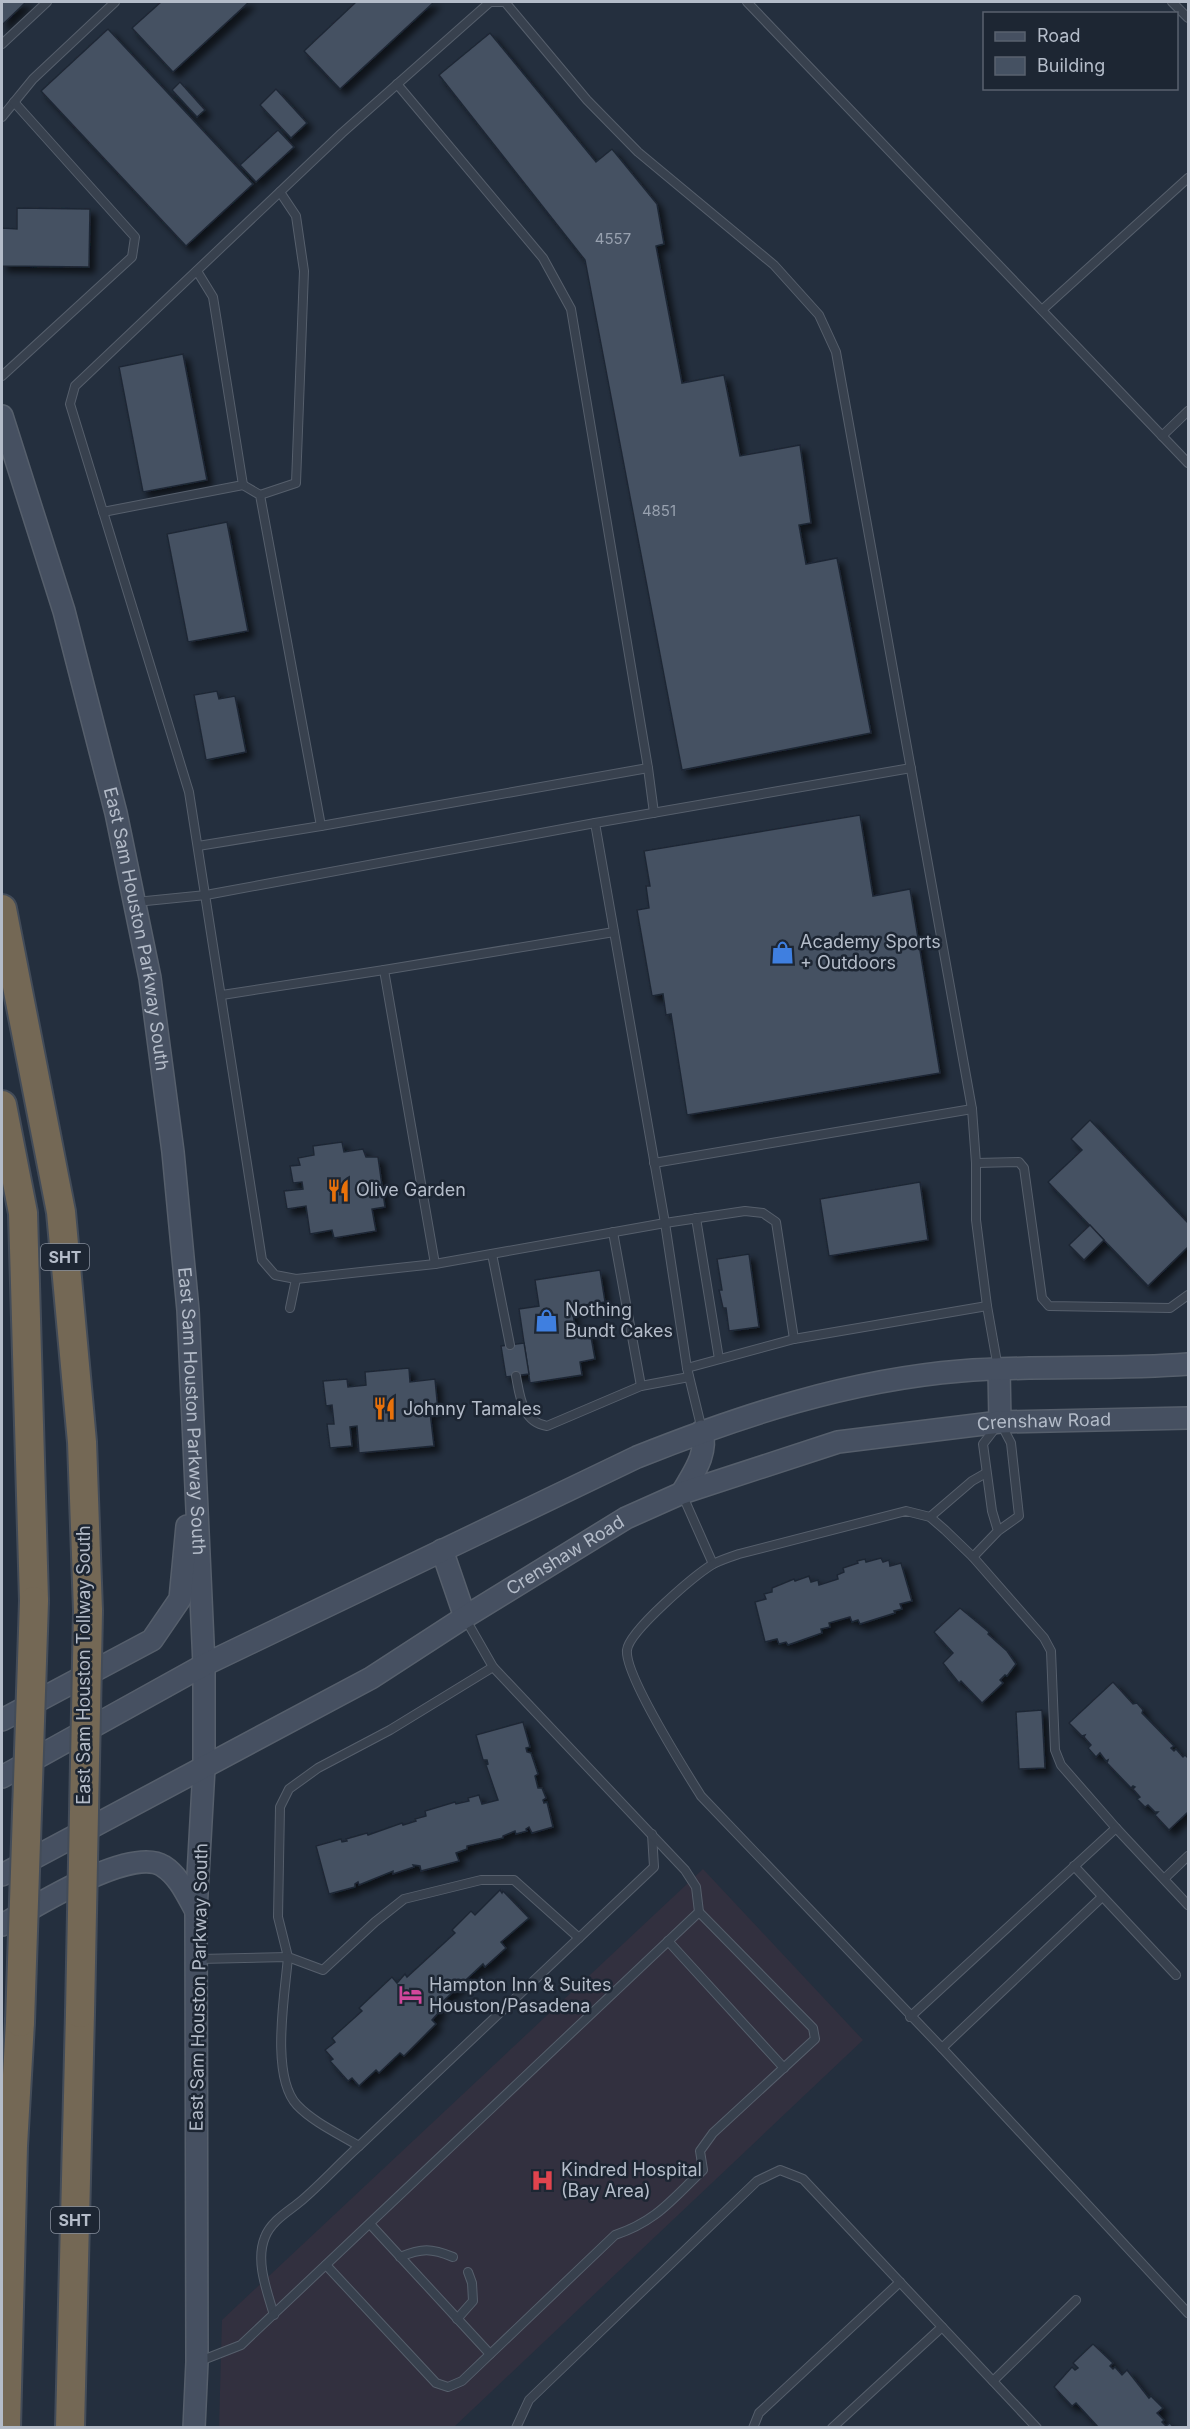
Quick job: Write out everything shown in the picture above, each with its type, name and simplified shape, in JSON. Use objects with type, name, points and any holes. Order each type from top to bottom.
[{"type":"highway","name":"East Sam Houston Tollway South","points":[[2,909],[61,1212],[82,1442],[88,1611],[70,2427]]},
{"type":"highway","name":"SHT","points":[[2,1105],[24,1213],[34,1601],[20,2022],[13,2146],[6,2427]]},
{"type":"main road","name":"East Sam Houston Parkway South","points":[[2,416],[64,611],[116,813],[150,978],[173,1152],[188,1310],[204,1665],[204,1768],[196,1911],[197,2362],[194,2427]]},
{"type":"main road","points":[[2,1777],[204,1665],[637,1457],[702,1431],[795,1401],[885,1382],[960,1371],[1188,1364]]},
{"type":"main road","points":[[999,1369],[1000,1422]]},
{"type":"main road","name":"Crenshaw Road","points":[[2,1875],[371,1678],[626,1518],[682,1493],[838,1442],[1000,1422],[1188,1418]]},
{"type":"main road","points":[[682,1493],[704,1453],[705,1442],[702,1431]]},
{"type":"main road","points":[[2,1720],[152,1640],[158,1632],[180,1599],[194,1441]]},
{"type":"main road","points":[[442,1550],[465,1617]]},
{"type":"main road","points":[[2,1925],[108,1869],[139,1861],[163,1866],[174,1876],[196,1911]]},
{"type":"lane","points":[[2,44],[47,2]]},
{"type":"lane","points":[[2,117],[33,79],[115,2]]},
{"type":"lane","points":[[794,1339],[776,1222],[763,1213],[745,1211],[696,1218],[435,1264],[296,1279],[275,1275],[262,1260],[189,792],[70,404],[75,386],[280,192],[490,2],[506,2],[587,100],[638,152],[774,265],[819,315],[836,352],[972,1109],[976,1162],[976,1220],[987,1306],[999,1369]]},
{"type":"lane","points":[[747,2],[1188,463]]},
{"type":"lane","points":[[1173,2],[1188,18]]},
{"type":"lane","points":[[397,84],[543,258],[571,309],[654,813]]},
{"type":"lane","points":[[2,376],[132,257],[135,237],[14,102]]},
{"type":"lane","points":[[1042,310],[1188,178]]},
{"type":"lane","points":[[260,495],[296,483],[297,473],[304,271],[296,216],[280,192]]},
{"type":"lane","points":[[196,271],[213,297],[243,484]]},
{"type":"lane","points":[[1162,436],[1188,411]]},
{"type":"lane","points":[[103,512],[243,484],[260,495],[321,826]]},
{"type":"lane","points":[[198,846],[648,768]]},
{"type":"lane","points":[[134,903],[206,895],[595,823],[911,768]]},
{"type":"lane","points":[[595,823],[665,1223],[687,1368],[702,1431]]},
{"type":"lane","points":[[222,995],[614,932]]},
{"type":"lane","points":[[384,970],[435,1264]]},
{"type":"lane","points":[[654,1163],[972,1109]]},
{"type":"lane","points":[[976,1162],[1019,1162],[1024,1168],[1042,1298],[1049,1306],[1170,1308],[1188,1294]]},
{"type":"lane","points":[[696,1218],[719,1359]]},
{"type":"lane","points":[[613,1232],[641,1386]]},
{"type":"lane","points":[[492,1254],[510,1345]]},
{"type":"lane","points":[[290,1308],[296,1279]]},
{"type":"lane","points":[[687,1368],[794,1339],[987,1306]]},
{"type":"lane","points":[[516,1376],[524,1410],[538,1424],[547,1425],[641,1386],[689,1377]]},
{"type":"lane","points":[[973,1557],[998,1531],[1019,1516],[1011,1443],[1000,1422],[983,1444],[992,1511],[998,1531]]},
{"type":"lane","points":[[930,1517],[972,1481],[986,1473]]},
{"type":"lane","points":[[682,1493],[713,1564]]},
{"type":"lane","points":[[1188,1905],[1061,1765],[1055,1750],[1051,1651],[1044,1638],[973,1557],[930,1517],[906,1511],[739,1554],[713,1564],[632,1635],[627,1650],[631,1672],[701,1796],[942,2048],[1188,2313]]},
{"type":"lane","points":[[326,2265],[436,2383],[448,2387],[462,2381],[615,2235],[635,2228],[654,2217],[703,2170],[700,2151],[713,2133],[815,2039],[813,2028],[699,1912],[696,1887],[685,1870],[493,1667],[465,1617]]},
{"type":"lane","points":[[359,2146],[296,2104],[281,2071],[288,1956],[278,1917],[280,1807],[289,1789],[318,1768],[390,1730],[493,1667]]},
{"type":"lane","points":[[910,2017],[1116,1828]]},
{"type":"lane","points":[[274,2315],[265,2285],[261,2260],[265,2236],[281,2216],[359,2146],[654,1867],[652,1834]]},
{"type":"lane","points":[[1164,1879],[1188,1856]]},
{"type":"lane","points":[[1074,1866],[1176,1975]]},
{"type":"lane","points":[[197,1959],[288,1956],[323,1970],[375,1922],[404,1899],[481,1880],[514,1880],[579,1938]]},
{"type":"lane","points":[[942,2048],[1102,1897]]},
{"type":"lane","points":[[197,2362],[241,2345],[699,1912]]},
{"type":"lane","points":[[668,1941],[784,2068]]},
{"type":"lane","points":[[516,2427],[529,2400],[757,2181],[780,2170],[803,2179],[1037,2427]]},
{"type":"lane","points":[[370,2224],[490,2354]]},
{"type":"lane","points":[[400,2257],[419,2250],[437,2250],[453,2257]]},
{"type":"lane","points":[[457,2319],[473,2301],[472,2283],[468,2272]]},
{"type":"lane","points":[[753,2427],[759,2414],[900,2282]]},
{"type":"lane","points":[[993,2381],[1076,2300]]},
{"type":"lane","points":[[832,2427],[942,2326]]},
{"type":"shaded area","name":"Kindred Hospital (Bay Area)","points":[[703,1869],[863,2040],[454,2427],[219,2428],[222,2320]]},
{"type":"building","points":[[2,2],[26,2],[2,25]]},
{"type":"building","points":[[161,2],[249,2],[173,72],[132,28]]},
{"type":"building","points":[[356,2],[434,2],[340,89],[304,51]]},
{"type":"building","points":[[108,29],[253,184],[186,246],[41,91]]},
{"type":"building","points":[[490,33],[596,162],[612,149],[657,204],[664,244],[656,246],[682,383],[724,375],[740,456],[800,445],[811,523],[799,525],[806,564],[837,558],[871,733],[682,770],[585,260],[439,75]]},
{"type":"building","points":[[180,82],[205,110],[197,117],[172,90]]},
{"type":"building","points":[[276,89],[307,123],[291,138],[260,105]]},
{"type":"building","points":[[278,130],[294,147],[256,182],[240,165]]},
{"type":"building","points":[[17,208],[90,209],[89,267],[2,266],[2,228],[17,229]]},
{"type":"building","points":[[183,354],[207,480],[143,492],[119,367]]},
{"type":"building","points":[[227,522],[248,631],[188,642],[167,534]]},
{"type":"building","points":[[217,691],[219,699],[235,696],[246,752],[206,760],[194,695]]},
{"type":"building","name":"Academy Sports + Outdoors","points":[[860,815],[873,896],[910,889],[940,1073],[687,1115],[671,1014],[666,1015],[663,994],[652,996],[637,910],[649,908],[646,886],[650,886],[644,851]]},
{"type":"building","points":[[1090,1120],[1188,1223],[1188,1247],[1148,1286],[1048,1182],[1082,1150],[1071,1139]]},
{"type":"building","name":"Olive Garden","points":[[342,1142],[344,1152],[363,1149],[366,1157],[378,1157],[385,1207],[372,1209],[376,1231],[334,1238],[332,1230],[310,1234],[306,1206],[287,1209],[284,1191],[303,1189],[302,1182],[293,1183],[290,1166],[300,1165],[298,1158],[314,1155],[313,1146]]},
{"type":"building","points":[[920,1182],[928,1240],[829,1256],[820,1199]]},
{"type":"building","points":[[1090,1225],[1104,1240],[1084,1260],[1069,1245]]},
{"type":"building","points":[[749,1254],[759,1327],[729,1331],[726,1308],[723,1308],[719,1290],[722,1290],[717,1259]]},
{"type":"building","name":"Nothing Bundt Cakes","points":[[600,1270],[605,1302],[572,1307],[576,1334],[590,1331],[595,1359],[580,1362],[582,1375],[530,1383],[519,1309],[539,1306],[535,1280]]},
{"type":"building","points":[[524,1343],[529,1374],[506,1377],[501,1346]]},
{"type":"building","name":"Johnny Tamales","points":[[409,1368],[410,1382],[435,1379],[438,1411],[430,1412],[434,1446],[359,1453],[357,1426],[350,1427],[352,1446],[330,1448],[327,1424],[334,1424],[332,1405],[326,1406],[323,1381],[347,1379],[348,1387],[366,1385],[365,1372]]},
{"type":"building","points":[[881,1558],[883,1562],[889,1560],[890,1566],[901,1563],[912,1601],[900,1604],[902,1609],[860,1624],[858,1620],[852,1622],[850,1617],[829,1623],[830,1627],[821,1629],[822,1633],[788,1645],[786,1642],[779,1644],[777,1639],[765,1642],[755,1602],[766,1599],[764,1594],[772,1592],[772,1588],[809,1576],[811,1582],[818,1580],[819,1585],[838,1579],[837,1575],[844,1572],[843,1568],[858,1563],[857,1561],[865,1559],[866,1562]]},
{"type":"building","points":[[960,1608],[989,1632],[988,1634],[1007,1651],[1016,1664],[1007,1676],[1005,1675],[1000,1680],[1003,1683],[982,1703],[961,1681],[959,1683],[943,1663],[953,1653],[934,1632]]},
{"type":"building","points":[[1113,1682],[1133,1704],[1137,1703],[1143,1710],[1142,1713],[1174,1746],[1171,1748],[1188,1758],[1188,1812],[1169,1830],[1155,1815],[1158,1812],[1148,1805],[1145,1807],[1137,1799],[1140,1797],[1133,1789],[1135,1787],[1131,1788],[1100,1753],[1096,1757],[1088,1748],[1091,1745],[1084,1737],[1085,1735],[1082,1736],[1069,1723]]},
{"type":"building","points":[[1042,1710],[1045,1768],[1019,1769],[1016,1712]]},
{"type":"building","points":[[523,1722],[530,1747],[526,1748],[527,1752],[531,1753],[538,1774],[535,1776],[538,1788],[542,1788],[546,1798],[543,1800],[544,1803],[547,1802],[553,1827],[532,1833],[529,1827],[527,1831],[516,1834],[515,1831],[503,1838],[467,1846],[467,1849],[456,1853],[459,1861],[421,1871],[420,1866],[413,1865],[414,1867],[393,1874],[393,1871],[359,1885],[358,1882],[355,1887],[329,1894],[316,1846],[341,1839],[342,1842],[347,1841],[346,1839],[416,1821],[415,1819],[426,1816],[425,1811],[455,1802],[456,1804],[469,1801],[468,1798],[479,1795],[482,1804],[498,1800],[486,1765],[487,1760],[483,1760],[476,1735]]},
{"type":"building","name":"Hampton Inn & Suites Houston/Pasadena","points":[[500,1890],[529,1918],[501,1942],[506,1948],[485,1967],[483,1964],[436,2008],[440,2011],[432,2020],[436,2024],[404,2056],[400,2053],[379,2073],[376,2070],[359,2086],[352,2078],[348,2081],[330,2061],[333,2059],[325,2050],[335,2042],[332,2038],[362,2011],[359,2008],[392,1977],[397,1983],[405,1974],[407,1977],[455,1933],[452,1930],[471,1911],[475,1915]]},
{"type":"building","points":[[1093,2344],[1113,2363],[1110,2366],[1113,2369],[1115,2367],[1122,2375],[1127,2370],[1149,2398],[1151,2396],[1163,2408],[1157,2413],[1164,2420],[1162,2422],[1166,2426],[1170,2423],[1174,2428],[1099,2428],[1076,2403],[1072,2406],[1054,2387],[1072,2367],[1075,2370],[1078,2368],[1073,2363]]},
{"type":"place","name":"Academy Sports + Outdoors","points":[[782,952]]},
{"type":"place","name":"Olive Garden","points":[[338,1190]]},
{"type":"place","name":"Nothing Bundt Cakes","points":[[547,1320]]},
{"type":"place","name":"Johnny Tamales","points":[[385,1409]]},
{"type":"place","name":"Hampton Inn & Suites Houston/Pasadena","points":[[411,1995]]},
{"type":"place","name":"Kindred Hospital (Bay Area)","points":[[543,2180]]}]
